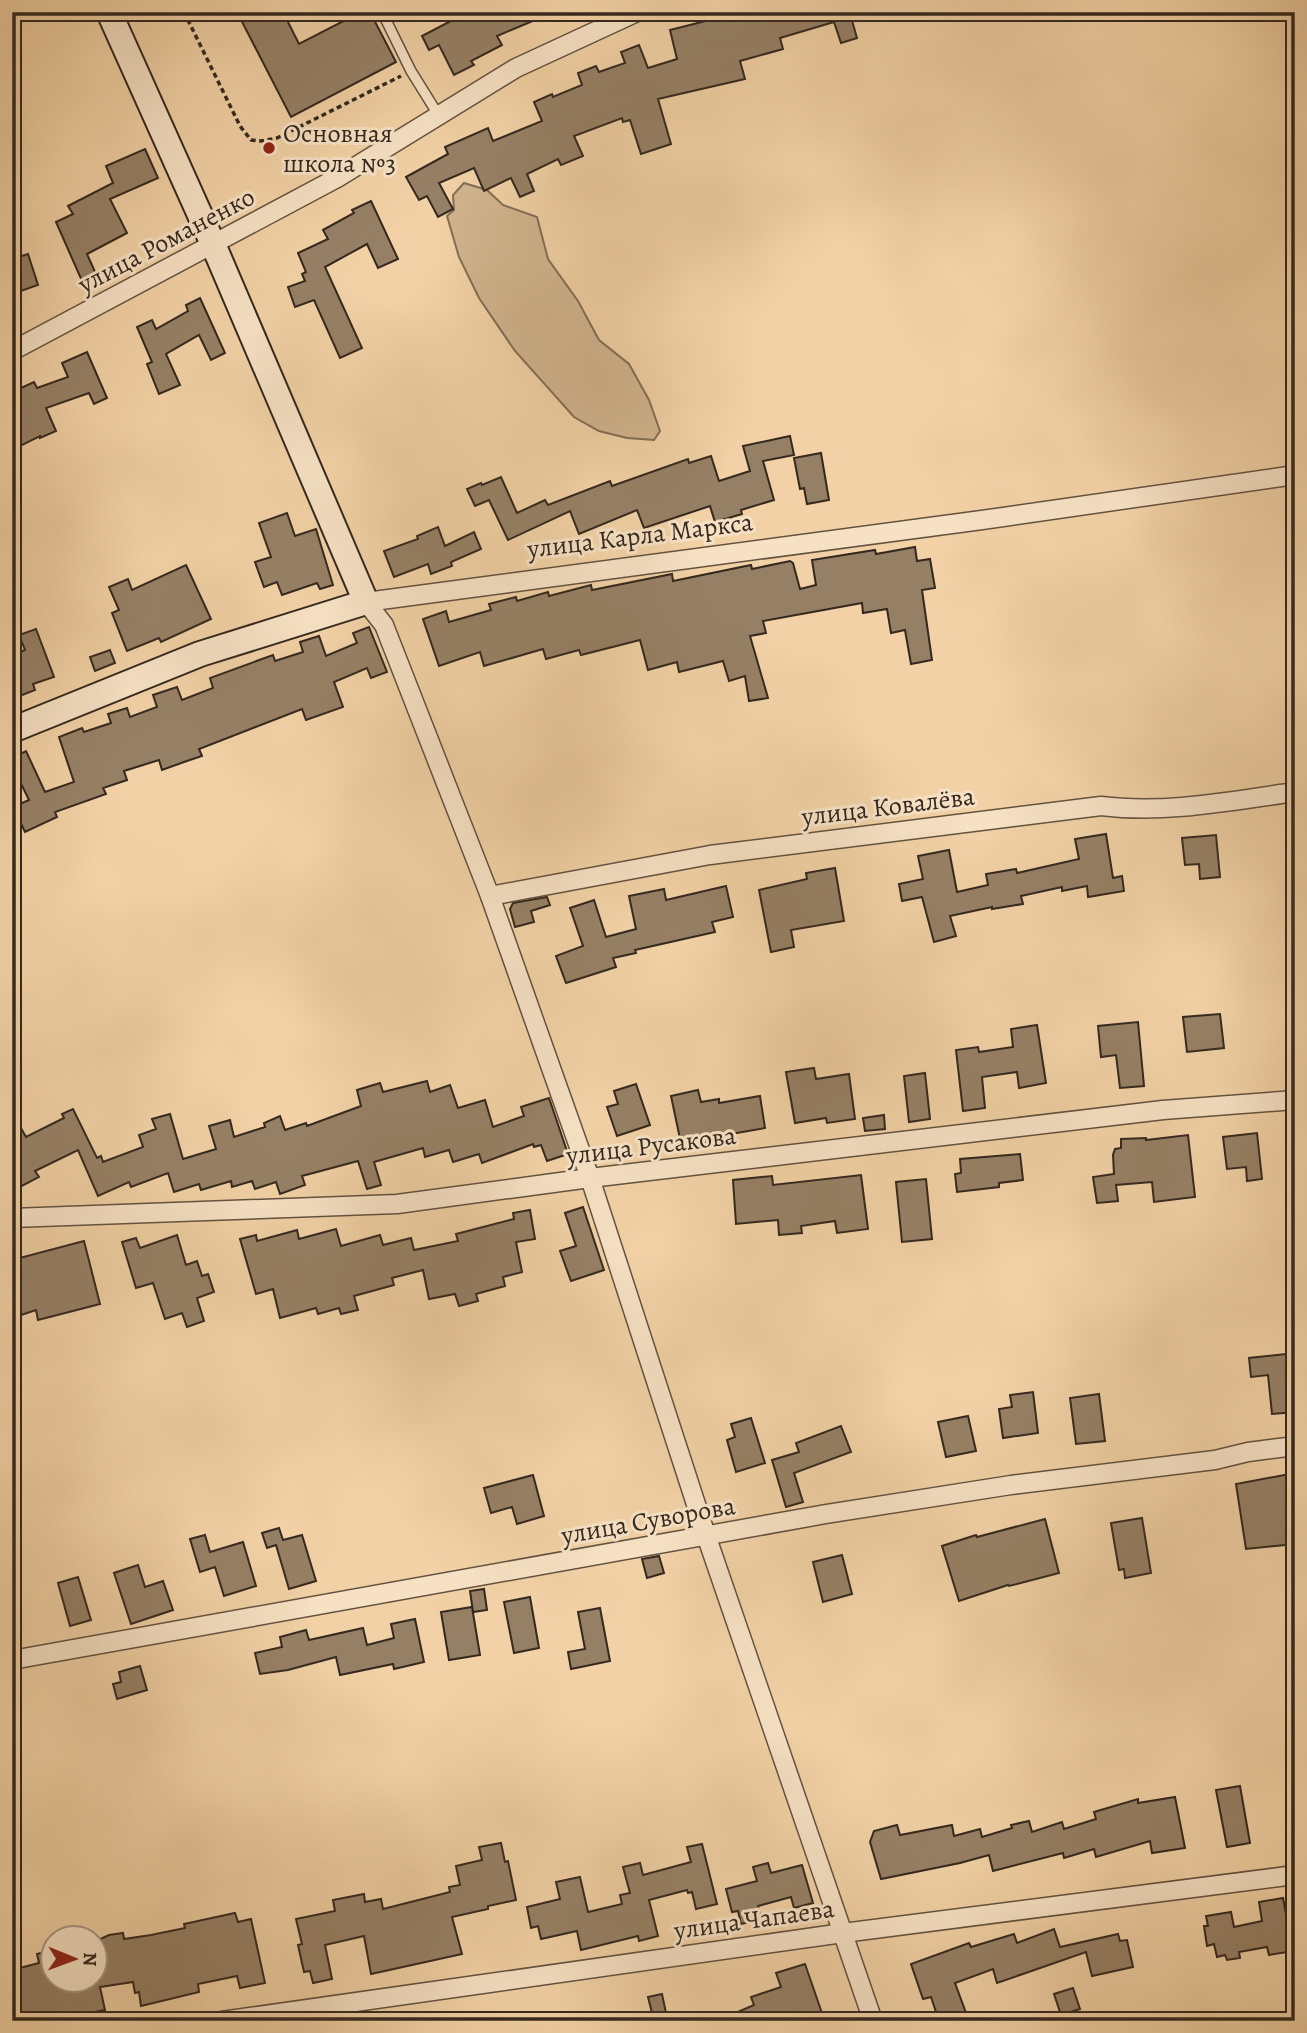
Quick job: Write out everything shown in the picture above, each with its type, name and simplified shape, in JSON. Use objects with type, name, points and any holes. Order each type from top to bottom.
[{"type":"street","points":[[109,12],[213,244],[366,602],[384,625],[490,896],[590,1178],[706,1535],[873,2021]]},
{"type":"street","name":"улица Романенко","points":[[12,351],[337,178],[516,68],[637,12]]},
{"type":"street","name":"улица Карла Маркса","points":[[12,730],[200,654],[366,602],[982,520],[1295,475]]},
{"type":"street","name":"улица Ковалёва","points":[[490,896],[710,855],[1101,806],[1124,809],[1181,808],[1295,792]]},
{"type":"street","name":"улица Русакова","points":[[12,1218],[397,1204],[590,1178],[1163,1110],[1295,1100]]},
{"type":"street","name":"улица Суворова","points":[[12,1660],[706,1535],[1011,1485],[1215,1460],[1248,1452],[1295,1446]]},
{"type":"street","name":"улица Чапаева","points":[[222,2021],[843,1933],[1295,1875]]},
{"type":"lane","points":[[382,12],[411,71],[439,116]]},
{"type":"path","points":[[184,12],[240,126],[251,140],[277,138],[411,71]]},
{"type":"shaded area","points":[[464,183],[487,190],[503,205],[537,217],[548,259],[578,301],[599,340],[629,364],[649,400],[660,431],[654,440],[627,438],[599,431],[574,417],[515,351],[479,298],[459,257],[447,216],[454,210],[453,195]]},
{"type":"building","points":[[237,12],[283,12],[299,44],[361,12],[370,12],[396,62],[291,117]]},
{"type":"building","points":[[468,12],[554,12],[497,36],[502,45],[471,61],[474,65],[454,75],[439,45],[429,50],[422,36]]},
{"type":"building","points":[[741,12],[854,12],[855,16],[851,17],[857,38],[841,43],[834,22],[780,38],[783,49],[740,61],[745,79],[658,99],[671,144],[641,154],[630,120],[623,122],[622,118],[574,136],[583,156],[561,165],[558,159],[527,174],[534,191],[520,197],[511,178],[484,191],[474,168],[439,183],[453,209],[438,217],[427,196],[419,200],[406,177],[448,154],[445,147],[488,128],[493,141],[542,121],[534,102],[582,85],[578,73],[596,66],[599,72],[625,63],[621,52],[639,45],[648,68],[677,59],[670,30]]},
{"type":"building","points":[[145,149],[158,178],[110,199],[127,233],[87,254],[96,274],[82,281],[56,222],[73,214],[68,206],[113,183],[106,166]]},
{"type":"building","points":[[371,201],[398,259],[378,268],[367,244],[325,267],[362,348],[340,358],[314,300],[295,307],[288,287],[305,281],[302,274],[306,272],[298,253],[328,239],[323,230],[354,213],[352,210]]},
{"type":"building","points":[[28,254],[38,285],[12,294],[12,259]]},
{"type":"building","points":[[200,298],[225,353],[211,360],[199,335],[166,354],[180,385],[159,394],[147,364],[152,362],[137,327],[152,320],[156,329],[188,311],[186,305]]},
{"type":"building","points":[[87,352],[107,398],[94,404],[89,393],[46,408],[56,431],[12,450],[12,392],[34,382],[37,388],[68,377],[62,363]]},
{"type":"building","points":[[790,436],[794,455],[763,461],[774,500],[741,510],[742,514],[715,522],[710,506],[644,528],[637,510],[579,534],[570,511],[508,540],[489,500],[475,506],[467,489],[501,477],[517,513],[545,500],[548,505],[610,481],[612,486],[688,459],[689,463],[711,456],[719,481],[750,471],[743,446]]},
{"type":"building","points":[[821,453],[829,500],[807,504],[804,488],[800,489],[794,458]]},
{"type":"building","points":[[287,513],[295,536],[316,529],[333,585],[320,589],[317,583],[282,595],[277,582],[264,587],[255,562],[271,557],[259,523]]},
{"type":"building","points":[[438,527],[445,546],[474,532],[481,549],[451,562],[452,566],[431,574],[428,564],[394,577],[384,551],[418,539],[417,536]]},
{"type":"building","points":[[915,547],[917,561],[930,559],[935,588],[922,590],[932,660],[911,664],[905,630],[891,633],[887,609],[863,613],[862,603],[763,621],[766,633],[750,636],[768,698],[749,701],[745,676],[729,681],[723,661],[679,672],[677,662],[648,670],[640,640],[581,655],[579,650],[546,659],[543,649],[484,666],[480,652],[439,666],[423,619],[446,611],[449,622],[491,610],[489,604],[516,597],[517,601],[548,592],[549,596],[591,585],[592,590],[672,574],[673,581],[751,565],[752,569],[790,561],[793,563],[800,589],[816,585],[812,560]]},
{"type":"building","points":[[186,565],[211,619],[161,642],[159,638],[127,651],[112,613],[119,610],[109,587],[128,579],[132,590]]},
{"type":"building","points":[[369,627],[387,672],[371,678],[367,668],[334,682],[343,707],[306,720],[302,709],[199,749],[202,756],[162,770],[159,760],[124,771],[127,780],[103,788],[106,794],[55,812],[57,817],[25,832],[13,807],[29,800],[12,765],[12,758],[26,751],[45,792],[74,782],[59,737],[82,728],[84,732],[111,723],[108,714],[127,708],[130,717],[157,707],[153,695],[177,687],[182,700],[213,688],[210,678],[273,655],[275,661],[303,652],[300,642],[319,636],[326,656],[357,643],[353,633]]},
{"type":"building","points":[[36,629],[54,677],[33,684],[35,690],[12,699],[12,655],[25,650],[19,635]]},
{"type":"building","points":[[110,650],[115,663],[95,671],[90,657]]},
{"type":"building","points":[[1106,834],[1113,878],[1122,876],[1124,891],[1088,897],[1087,886],[1062,891],[1062,887],[1021,896],[1023,904],[950,916],[956,936],[934,942],[922,897],[902,901],[899,884],[923,879],[918,856],[949,850],[957,892],[988,885],[986,874],[1016,869],[1017,873],[1079,859],[1075,839]]},
{"type":"building","points":[[1216,835],[1220,877],[1200,879],[1199,864],[1185,865],[1182,838]]},
{"type":"building","points":[[835,868],[844,921],[791,930],[794,947],[771,952],[759,890],[807,879],[806,873]]},
{"type":"building","points":[[726,886],[733,917],[712,922],[715,932],[635,950],[636,953],[613,958],[616,967],[566,983],[556,956],[583,946],[570,908],[594,900],[606,937],[636,929],[629,896],[664,889],[666,900]]},
{"type":"building","points":[[547,897],[550,905],[531,911],[534,922],[515,927],[510,909],[513,903]]},
{"type":"building","points":[[1220,1014],[1224,1048],[1187,1052],[1183,1017]]},
{"type":"building","points":[[1138,1022],[1144,1086],[1120,1088],[1116,1055],[1101,1057],[1098,1026]]},
{"type":"building","points":[[1037,1025],[1046,1083],[1019,1088],[1017,1072],[982,1077],[985,1108],[963,1111],[956,1050],[978,1047],[979,1052],[1013,1047],[1011,1029]]},
{"type":"building","points":[[814,1068],[816,1079],[849,1074],[855,1119],[827,1123],[826,1118],[795,1123],[786,1072]]},
{"type":"building","points":[[925,1073],[930,1119],[909,1122],[904,1076]]},
{"type":"building","points":[[427,1081],[430,1092],[450,1085],[458,1108],[485,1100],[493,1127],[524,1116],[521,1107],[549,1098],[568,1154],[547,1161],[541,1145],[534,1147],[533,1144],[482,1163],[479,1154],[453,1162],[449,1150],[425,1157],[423,1148],[374,1162],[381,1185],[367,1189],[358,1161],[302,1176],[305,1185],[280,1194],[276,1182],[255,1189],[252,1181],[232,1187],[231,1181],[201,1190],[199,1184],[174,1192],[168,1173],[131,1187],[129,1182],[98,1196],[78,1150],[35,1171],[39,1177],[20,1187],[12,1173],[12,1112],[26,1137],[64,1118],[62,1114],[73,1109],[97,1158],[101,1156],[103,1162],[143,1147],[139,1135],[156,1129],[152,1119],[170,1114],[183,1159],[216,1149],[209,1126],[230,1120],[234,1137],[265,1127],[264,1123],[280,1116],[285,1130],[306,1123],[307,1126],[361,1106],[357,1090],[380,1083],[383,1092]]},
{"type":"building","points":[[636,1084],[650,1125],[617,1136],[607,1107],[618,1104],[614,1091]]},
{"type":"building","points":[[698,1090],[701,1102],[719,1099],[719,1103],[760,1096],[765,1128],[708,1138],[709,1142],[682,1148],[671,1096]]},
{"type":"building","points":[[884,1115],[885,1129],[865,1131],[863,1118]]},
{"type":"building","points":[[1257,1133],[1262,1179],[1247,1181],[1246,1167],[1227,1169],[1223,1137]]},
{"type":"building","points":[[1188,1135],[1195,1197],[1154,1202],[1152,1182],[1116,1185],[1118,1201],[1097,1203],[1093,1177],[1114,1174],[1113,1155],[1115,1149],[1121,1148],[1121,1139],[1146,1140]]},
{"type":"building","points":[[1020,1154],[1023,1180],[999,1183],[999,1187],[957,1192],[955,1174],[961,1173],[960,1159]]},
{"type":"building","points":[[861,1175],[868,1229],[837,1233],[835,1221],[801,1226],[802,1233],[779,1235],[778,1220],[736,1224],[733,1180],[772,1176],[773,1185]]},
{"type":"building","points":[[926,1179],[932,1239],[902,1242],[896,1182]]},
{"type":"building","points":[[583,1207],[604,1270],[571,1281],[560,1251],[576,1246],[565,1213]]},
{"type":"building","points":[[530,1210],[535,1239],[516,1242],[522,1272],[503,1277],[505,1286],[476,1294],[478,1301],[459,1306],[455,1294],[429,1299],[423,1270],[392,1278],[394,1285],[354,1296],[358,1310],[341,1314],[339,1308],[318,1314],[316,1308],[280,1318],[273,1289],[256,1294],[240,1239],[256,1235],[257,1241],[297,1230],[299,1239],[336,1229],[341,1246],[380,1235],[383,1245],[411,1238],[414,1250],[458,1241],[456,1234],[514,1219],[513,1213]]},
{"type":"building","points":[[177,1235],[186,1265],[197,1261],[202,1276],[208,1274],[214,1292],[197,1298],[204,1321],[187,1327],[182,1313],[165,1319],[153,1283],[136,1288],[122,1242],[136,1238],[140,1248]]},
{"type":"building","points":[[84,1241],[100,1304],[38,1320],[36,1310],[12,1318],[12,1260]]},
{"type":"building","points":[[1295,1353],[1295,1412],[1272,1414],[1268,1375],[1251,1377],[1249,1358]]},
{"type":"building","points":[[1033,1392],[1038,1433],[1003,1438],[999,1409],[1012,1407],[1010,1395]]},
{"type":"building","points":[[1099,1394],[1105,1441],[1076,1444],[1070,1398]]},
{"type":"building","points":[[968,1416],[976,1451],[946,1457],[938,1422]]},
{"type":"building","points":[[751,1418],[765,1463],[736,1472],[727,1440],[735,1437],[731,1424]]},
{"type":"building","points":[[841,1426],[851,1452],[794,1473],[803,1502],[786,1507],[772,1460],[799,1452],[796,1443]]},
{"type":"building","points":[[1295,1473],[1295,1544],[1246,1549],[1236,1484]]},
{"type":"building","points":[[533,1475],[544,1516],[517,1524],[512,1507],[491,1513],[484,1488]]},
{"type":"building","points":[[1142,1518],[1151,1573],[1125,1578],[1124,1569],[1119,1570],[1111,1523]]},
{"type":"building","points":[[1045,1519],[1059,1573],[1008,1585],[959,1601],[942,1546]]},
{"type":"building","points":[[279,1528],[283,1540],[302,1535],[316,1581],[289,1589],[276,1545],[267,1548],[262,1533]]},
{"type":"building","points":[[205,1535],[210,1552],[243,1542],[256,1586],[224,1596],[215,1567],[200,1572],[190,1539]]},
{"type":"building","points":[[842,1555],[852,1594],[823,1602],[813,1562]]},
{"type":"building","points":[[659,1556],[664,1573],[647,1578],[642,1559]]},
{"type":"building","points":[[138,1565],[145,1587],[163,1581],[173,1610],[131,1624],[114,1573]]},
{"type":"building","points":[[78,1577],[91,1620],[70,1626],[58,1583]]},
{"type":"building","points":[[484,1589],[487,1610],[473,1612],[470,1591]]},
{"type":"building","points":[[530,1597],[539,1648],[514,1653],[504,1602]]},
{"type":"building","points":[[472,1607],[480,1655],[449,1660],[441,1612]]},
{"type":"building","points":[[600,1608],[610,1661],[571,1669],[568,1652],[585,1649],[578,1612]]},
{"type":"building","points":[[415,1619],[424,1662],[394,1669],[393,1664],[340,1675],[336,1657],[288,1670],[260,1674],[255,1653],[282,1647],[280,1637],[306,1630],[309,1640],[363,1628],[367,1645],[394,1638],[391,1624]]},
{"type":"building","points":[[140,1666],[147,1690],[117,1699],[113,1684],[121,1682],[119,1672]]},
{"type":"building","points":[[1240,1786],[1250,1843],[1227,1847],[1216,1790]]},
{"type":"building","points":[[1175,1797],[1185,1848],[1152,1853],[1150,1841],[1096,1857],[1094,1849],[1064,1858],[1063,1853],[993,1871],[989,1855],[881,1879],[870,1842],[874,1831],[897,1825],[900,1835],[952,1825],[954,1836],[980,1829],[982,1837],[1029,1821],[1032,1832],[1062,1822],[1064,1829],[1096,1819],[1094,1812],[1138,1799],[1138,1803]]},
{"type":"building","points":[[501,1843],[505,1862],[508,1861],[516,1900],[452,1917],[462,1954],[371,1974],[364,1936],[325,1945],[332,1979],[313,1983],[310,1971],[304,1972],[298,1945],[302,1944],[296,1919],[335,1911],[333,1900],[364,1894],[365,1902],[381,1899],[383,1909],[450,1892],[449,1887],[460,1885],[456,1866],[482,1860],[479,1847]]},
{"type":"building","points":[[702,1844],[717,1904],[696,1909],[692,1892],[688,1893],[687,1890],[649,1900],[658,1936],[639,1941],[638,1936],[581,1950],[577,1931],[541,1939],[538,1926],[531,1928],[527,1907],[560,1899],[556,1882],[580,1877],[588,1912],[622,1904],[620,1895],[630,1893],[623,1867],[640,1863],[643,1875],[691,1862],[687,1847]]},
{"type":"building","points":[[768,1863],[771,1873],[802,1865],[813,1903],[794,1908],[791,1897],[758,1906],[761,1919],[741,1924],[738,1911],[732,1912],[726,1889],[757,1881],[753,1867]]},
{"type":"building","points":[[1283,1898],[1293,1951],[1269,1955],[1267,1947],[1239,1952],[1240,1958],[1227,1960],[1225,1955],[1217,1957],[1214,1944],[1207,1946],[1204,1926],[1208,1926],[1206,1916],[1231,1912],[1234,1927],[1262,1921],[1259,1902]]},
{"type":"building","points":[[235,1913],[238,1922],[251,1919],[265,1983],[240,1988],[237,1976],[198,1984],[199,1992],[141,2006],[139,1992],[135,1993],[133,1982],[108,1986],[108,1935],[123,1933],[124,1939],[151,1935],[185,1928],[184,1924]]},
{"type":"building","points":[[1054,1929],[1060,1947],[1118,1934],[1120,1941],[1127,1940],[1133,1967],[1092,1976],[1086,1952],[997,1983],[993,1969],[955,1983],[969,2021],[939,2021],[931,1997],[923,1999],[911,1964],[969,1943],[971,1947],[1014,1934],[1017,1943]]},
{"type":"building","points":[[38,1963],[38,1994],[102,1994],[105,2010],[48,2021],[15,2021],[12,2008],[12,1970]]},
{"type":"building","points":[[805,1964],[823,2016],[808,2021],[717,2021],[754,2005],[751,1997],[781,1987],[776,1973]]},
{"type":"building","points":[[1073,1988],[1080,2009],[1061,2015],[1054,1994]]},
{"type":"building","points":[[662,1994],[666,2013],[653,2017],[648,1997]]},
{"type":"place","name":"Основная школа №3","points":[[269,148]]}]
